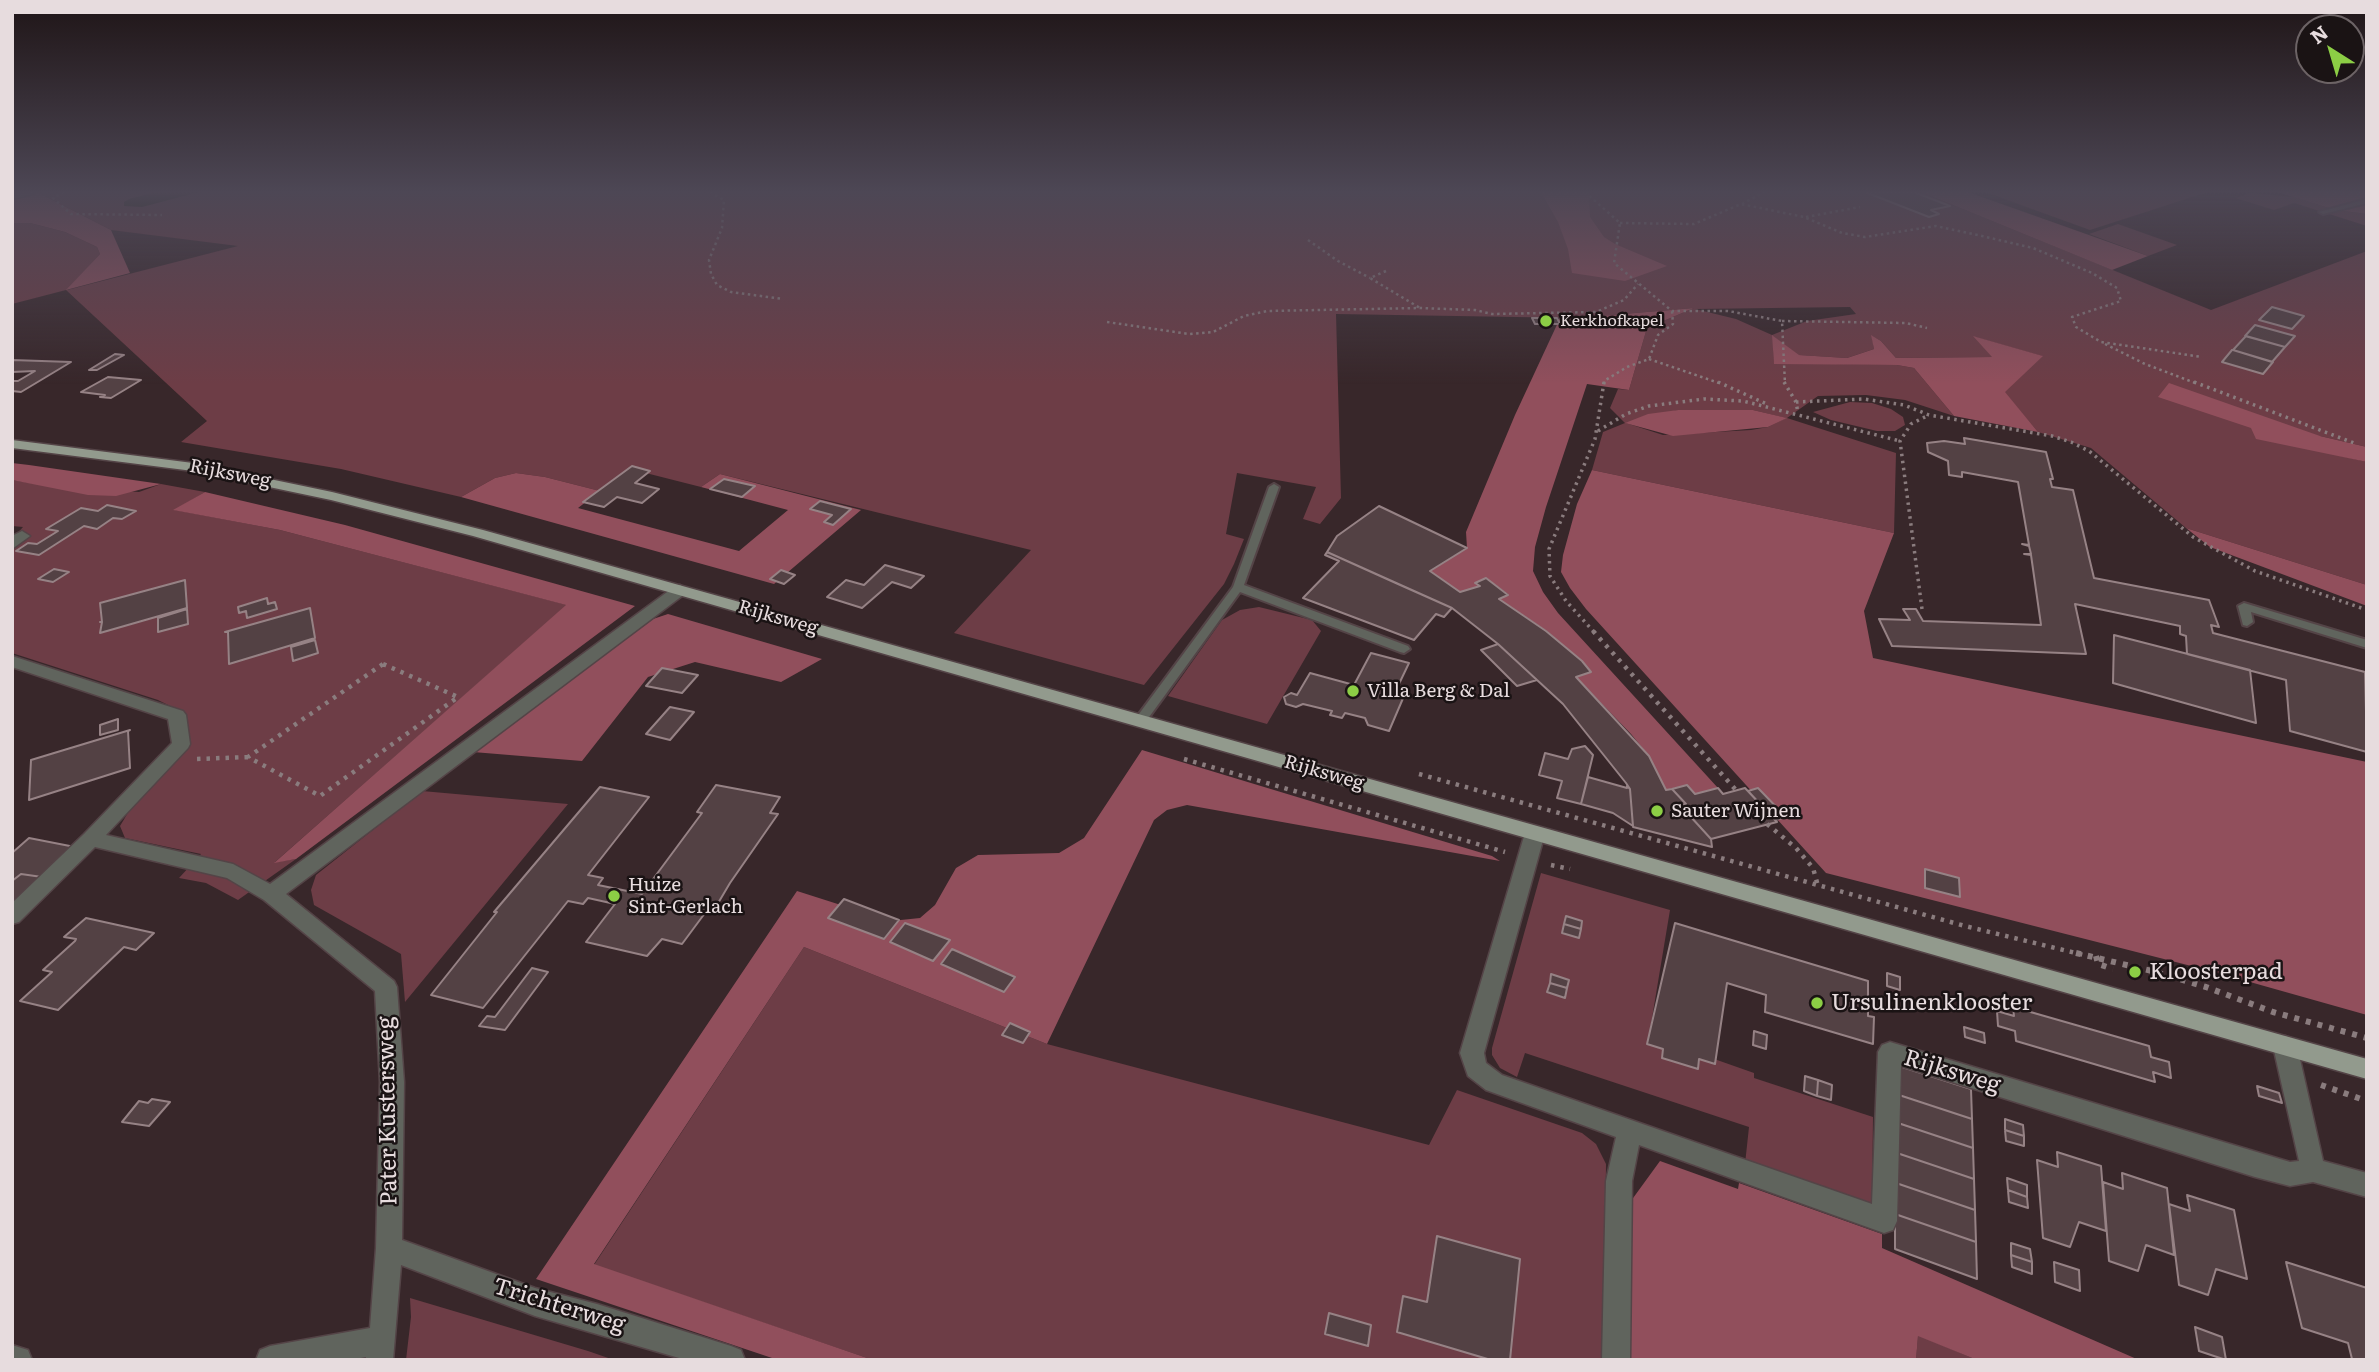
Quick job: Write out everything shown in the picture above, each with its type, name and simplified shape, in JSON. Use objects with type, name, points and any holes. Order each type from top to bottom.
[{"type":"main road","name":"Rijksweg","points":[[12,444],[181,465],[297,488],[478,533],[2367,1069]]},
{"type":"street","points":[[271,894],[680,590]]},
{"type":"street","points":[[12,661],[177,715],[181,744],[91,839],[12,916]]},
{"type":"street","name":"Rijksweg","points":[[1535,833],[1476,1030],[1473,1063],[1479,1073],[1494,1083],[1629,1133],[1884,1221],[1890,1052],[2255,1165],[2290,1174],[2313,1170],[2367,1185]]},
{"type":"street","name":"Pater Kustersweg","points":[[91,839],[233,872],[271,894],[386,987],[392,1082],[389,1248],[381,1350],[270,1360]]},
{"type":"street","points":[[2284,1046],[2313,1170]]},
{"type":"street","points":[[1616,1360],[1619,1181],[1629,1133]]},
{"type":"street","name":"Trichterweg","points":[[389,1248],[535,1302],[597,1318],[731,1360]]},
{"type":"street","points":[[12,1359],[18,1360]]},
{"type":"lane","points":[[1140,720],[1238,587],[1274,487]]},
{"type":"lane","points":[[1238,587],[1404,649]]},
{"type":"lane","points":[[2247,622],[2244,606],[2367,644]]},
{"type":"path","points":[[711,256],[711,274],[717,285],[731,292],[783,299]]},
{"type":"path","points":[[1332,256],[1420,309]]},
{"type":"path","points":[[1615,256],[1614,263],[1672,312],[1700,309],[1782,321],[1906,323],[1927,328]]},
{"type":"path","points":[[2053,256],[2092,272],[2117,288],[2122,301],[2072,317],[2076,327],[2145,364],[2354,443]]},
{"type":"path","points":[[1370,278],[1386,271]]},
{"type":"path","points":[[1107,322],[1189,334],[1213,332],[1244,316],[1267,311],[1420,309],[1475,310],[1492,314],[1596,313],[1624,300],[1638,284]]},
{"type":"path","points":[[1649,359],[1658,335],[1673,324],[1672,312]]},
{"type":"path","points":[[1782,321],[1784,382],[1797,402],[1798,413]]},
{"type":"path","points":[[2101,342],[2202,357]]},
{"type":"path","points":[[1736,790],[1566,601],[1550,576],[1549,549],[1598,431],[1604,381],[1627,367],[1649,359],[1704,376],[1779,409]]},
{"type":"path","points":[[1797,402],[1823,398],[1864,399],[1904,405],[1929,415],[2052,436],[2071,442],[2089,451],[2193,537],[2255,571],[2367,610]]},
{"type":"path","points":[[1598,431],[1626,414],[1649,406],[1704,399],[1743,401],[1900,441]]},
{"type":"path","points":[[1922,609],[1900,441],[1911,424],[1929,415]]},
{"type":"path","points":[[165,761],[248,757],[320,796],[458,696],[383,664],[248,757]]},
{"type":"path","points":[[1767,824],[1796,848],[1813,868],[1818,886],[1995,934],[2096,956],[2188,981],[2273,1012],[2367,1038]]},
{"type":"path","points":[[2096,956],[2098,964],[2113,969]]},
{"type":"shaded area","points":[[12,256],[98,256],[67,290],[199,256],[2078,256],[2211,310],[2354,256],[2367,256],[2367,447],[2320,436],[2316,450],[2367,462],[2367,585],[2186,528],[2091,448],[2038,432],[2004,392],[2042,356],[1975,337],[1993,357],[1896,358],[1881,341],[1872,336],[1874,349],[1847,358],[1798,355],[1773,336],[1774,363],[1897,365],[1914,368],[1954,416],[1905,400],[1866,395],[1818,396],[1787,418],[1896,453],[1894,533],[1592,470],[1603,432],[1625,423],[1610,408],[1618,389],[1629,390],[1647,328],[1694,308],[1576,318],[1336,314],[1341,498],[1320,524],[1303,519],[1316,487],[1237,473],[1226,534],[1244,539],[1234,564],[1224,584],[1144,685],[954,633],[1031,550],[720,474],[701,487],[630,469],[600,491],[545,477],[516,473],[495,478],[461,497],[341,469],[181,442],[207,421],[66,290],[12,304]],"holes":[[[1850,307],[1856,314],[1807,321],[1772,335],[1736,319],[1695,309]],[[1678,410],[1753,410],[1786,418],[1768,427],[1751,430],[1663,435],[1626,423]]]},
{"type":"shaded area","points":[[98,256],[123,256],[130,273],[66,290]]},
{"type":"shaded area","points":[[1569,256],[1643,256],[1667,266],[1625,281],[1572,273]]},
{"type":"shaded area","points":[[2078,256],[2148,256],[2112,270]]},
{"type":"shaded area","points":[[1694,308],[1647,328],[1629,390],[1587,384],[1546,507],[1535,547],[1533,571],[1543,592],[1558,613],[1718,788],[1695,794],[1687,785],[1666,790],[1649,756],[1576,677],[1590,672],[1547,631],[1499,599],[1508,594],[1486,578],[1475,583],[1480,586],[1460,592],[1430,571],[1467,548],[1466,532],[1515,415],[1561,316],[1576,318]]},
{"type":"shaded area","points":[[1772,335],[1799,355],[1847,358],[1874,349],[1871,335],[1881,341],[1896,358],[1992,357],[1973,336],[2043,356],[2005,392],[2038,432],[1954,416],[1914,368],[1897,365],[1774,364]]},
{"type":"shaded area","points":[[2169,383],[2320,436],[2367,447],[2367,462],[2256,439],[2251,428],[2158,397]]},
{"type":"shaded area","points":[[1850,402],[1872,403],[1891,409],[1903,417],[1905,425],[1895,431],[1877,431],[1831,420],[1813,412]]},
{"type":"shaded area","points":[[1678,410],[1753,410],[1787,418],[1768,427],[1673,436],[1625,423],[1648,414]]},
{"type":"shaded area","points":[[12,463],[161,484],[116,496],[88,495],[12,480]]},
{"type":"shaded area","points":[[1592,470],[1894,533],[1864,611],[1873,658],[2367,762],[2367,1015],[2211,971],[1826,873],[1586,609],[1570,588],[1561,572],[1563,555],[1577,504]]},
{"type":"shaded area","points":[[516,473],[545,477],[600,491],[578,508],[739,551],[788,510],[701,487],[720,474],[861,510],[774,584],[461,497],[495,478]]},
{"type":"shaded area","points":[[12,480],[139,492],[161,484],[205,492],[175,510],[280,530],[567,605],[275,862],[296,859],[238,900],[206,883],[179,878],[201,854],[125,838],[120,826],[132,806],[178,756],[180,711],[158,700],[12,653],[12,539],[23,527],[12,526]]},
{"type":"shaded area","points":[[205,492],[345,525],[635,606],[296,859],[274,863],[566,605],[280,530],[173,510]]},
{"type":"shaded area","points":[[2186,528],[2367,585],[2367,606],[2210,547]]},
{"type":"shaded area","points":[[1259,607],[1312,620],[1321,631],[1267,724],[1168,696],[1222,620],[1240,610]]},
{"type":"shaded area","points":[[668,614],[822,659],[781,682],[695,662],[648,677],[582,761],[473,752],[653,619]]},
{"type":"shaded area","points":[[1142,750],[1492,856],[1500,861],[1187,805],[1167,810],[1154,820],[1047,1044],[804,947],[594,1264],[873,1360],[778,1360],[536,1279],[797,891],[891,921],[920,918],[935,905],[956,868],[978,855],[1059,853],[1084,838]]},
{"type":"shaded area","points":[[422,791],[568,804],[405,1002],[401,954],[314,905],[311,890],[316,875]]},
{"type":"shaded area","points":[[1541,873],[1670,910],[1649,1036],[1754,1073],[1754,1078],[1873,1117],[1872,1207],[1745,1164],[1749,1127],[1525,1053],[1517,1077],[1500,1068],[1492,1055],[1492,1048]]},
{"type":"shaded area","points":[[804,947],[1047,1044],[1429,1145],[1457,1090],[1582,1133],[1596,1144],[1606,1164],[1604,1360],[873,1360],[594,1265]]},
{"type":"shaded area","points":[[1660,1161],[1738,1189],[1739,1183],[1882,1234],[1882,1248],[2139,1360],[1977,1360],[1918,1336],[1916,1360],[1627,1360],[1628,1205]]},
{"type":"shaded area","points":[[410,1298],[614,1360],[406,1360],[411,1317]]},
{"type":"shaded area","points":[[1918,1335],[1977,1360],[1916,1360]]},
{"type":"building","points":[[2272,307],[2304,316],[2292,329],[2259,320]]},
{"type":"building","name":"Kerkhofkapel","points":[[1532,318],[1557,318],[1560,324],[1535,324]]},
{"type":"building","points":[[2255,325],[2295,336],[2285,347],[2245,336]]},
{"type":"building","points":[[2246,336],[2285,347],[2272,362],[2233,350]]},
{"type":"building","points":[[2232,350],[2273,362],[2263,374],[2222,362]]},
{"type":"building","points":[[115,354],[124,355],[97,370],[89,370]]},
{"type":"building","points":[[12,360],[71,362],[21,392],[12,391],[12,381],[18,381],[35,371],[12,372]]},
{"type":"building","points":[[108,377],[141,380],[111,398],[81,392]]},
{"type":"building","points":[[1964,438],[2046,452],[2053,479],[2050,479],[2052,487],[2073,490],[2094,578],[2209,600],[2219,627],[2211,625],[2213,633],[2365,672],[2367,752],[2290,731],[2286,680],[2187,654],[2186,636],[2180,634],[2180,626],[2075,604],[2086,654],[1892,646],[1879,619],[1910,620],[1903,609],[1916,609],[1923,621],[2041,625],[2031,555],[2024,554],[2031,554],[2029,546],[2022,544],[2029,545],[2018,482],[1962,472],[1962,477],[1949,475],[1948,461],[1928,452],[1927,443],[1944,441],[1965,444]]},
{"type":"building","points":[[632,466],[650,471],[635,483],[659,489],[642,503],[617,497],[604,507],[583,502]]},
{"type":"building","points":[[724,479],[755,486],[742,497],[710,489]]},
{"type":"building","points":[[820,501],[851,509],[833,525],[824,522],[832,515],[810,509]]},
{"type":"building","points":[[107,505],[136,511],[122,519],[113,518],[97,529],[84,526],[39,555],[16,551],[28,543],[37,544],[58,531],[46,529],[81,508],[98,511]]},
{"type":"building","points":[[1379,506],[1467,548],[1430,571],[1460,592],[1480,586],[1475,583],[1486,578],[1508,595],[1499,599],[1546,631],[1582,661],[1591,672],[1576,677],[1649,756],[1666,790],[1672,789],[1686,804],[1680,805],[1711,839],[1712,847],[1633,827],[1630,789],[1626,783],[1563,704],[1498,644],[1452,608],[1327,552],[1337,536]]},
{"type":"building","points":[[1327,552],[1452,608],[1444,617],[1436,614],[1414,640],[1303,598],[1339,561],[1325,555]]},
{"type":"building","points":[[885,565],[924,576],[911,588],[892,582],[862,608],[827,597],[846,580],[864,585]]},
{"type":"building","points":[[54,569],[69,572],[53,582],[38,579]]},
{"type":"building","points":[[781,570],[795,575],[784,584],[770,579]]},
{"type":"building","points":[[185,580],[187,608],[100,633],[100,603]]},
{"type":"building","points":[[267,598],[268,604],[275,602],[277,609],[247,618],[246,611],[239,613],[238,607]]},
{"type":"building","points":[[310,608],[315,638],[229,664],[228,632],[225,632]]},
{"type":"building","points":[[187,609],[188,624],[158,632],[158,618]]},
{"type":"building","points":[[2114,635],[2250,670],[2256,723],[2113,683]]},
{"type":"building","points":[[315,640],[318,653],[293,661],[291,647]]},
{"type":"building","points":[[1498,644],[1537,680],[1517,686],[1481,650]]},
{"type":"building","name":"Villa Berg & Dal","points":[[1371,653],[1409,663],[1398,686],[1407,689],[1389,731],[1368,725],[1365,718],[1345,713],[1342,718],[1330,715],[1332,711],[1303,704],[1296,707],[1286,704],[1284,697],[1291,693],[1297,695],[1310,673],[1354,685]]},
{"type":"building","points":[[662,668],[698,675],[682,693],[646,686]]},
{"type":"building","points":[[670,707],[694,712],[670,740],[646,734]]},
{"type":"building","points":[[118,719],[118,730],[100,735],[100,725]]},
{"type":"building","points":[[130,730],[130,768],[29,800],[31,760]]},
{"type":"building","points":[[1585,746],[1593,755],[1581,804],[1557,798],[1562,781],[1539,775],[1545,753],[1568,759],[1572,749]]},
{"type":"building","points":[[1588,777],[1630,789],[1633,826],[1613,813],[1581,804]]},
{"type":"building","name":"Huize Sint-Gerlach","points":[[716,785],[780,797],[770,813],[778,814],[714,910],[708,909],[682,944],[662,939],[647,956],[586,942],[615,904],[588,898],[583,904],[568,901],[483,1008],[431,995],[497,912],[494,912],[600,787],[649,797],[588,875],[603,878],[598,885],[642,894],[702,813],[697,812]]},
{"type":"building","points":[[1687,785],[1695,794],[1718,788],[1723,794],[1745,788],[1777,822],[1711,839],[1680,805],[1686,804],[1672,789]]},
{"type":"building","points":[[1758,788],[1786,817],[1775,820],[1748,791]]},
{"type":"building","points":[[29,838],[75,847],[42,877],[21,874],[12,881],[12,853]]},
{"type":"building","points":[[1925,869],[1959,878],[1960,897],[1925,888]]},
{"type":"building","points":[[21,874],[42,877],[12,905],[12,881]]},
{"type":"building","points":[[844,899],[899,920],[884,939],[828,918]]},
{"type":"building","points":[[1566,916],[1582,921],[1581,929],[1564,924]]},
{"type":"building","points":[[86,918],[154,933],[136,950],[124,947],[58,1010],[20,1001],[52,972],[43,970],[75,941],[76,939],[64,937]]},
{"type":"building","points":[[905,923],[950,940],[933,961],[890,942]]},
{"type":"building","name":"Ursulinenklooster","points":[[1675,923],[1868,981],[1868,1016],[1874,1017],[1873,1044],[1765,1012],[1766,995],[1727,983],[1715,1064],[1699,1059],[1698,1069],[1662,1058],[1663,1049],[1647,1044]]},
{"type":"building","points":[[1564,924],[1581,929],[1579,938],[1562,933]]},
{"type":"building","points":[[952,949],[1015,977],[1004,992],[941,964]]},
{"type":"building","points":[[532,968],[548,972],[505,1030],[479,1026],[487,1016],[495,1017]]},
{"type":"building","points":[[1887,973],[1900,977],[1900,990],[1887,986]]},
{"type":"building","points":[[1551,974],[1569,980],[1567,988],[1550,983]]},
{"type":"building","points":[[1550,983],[1567,988],[1565,998],[1547,992]]},
{"type":"building","points":[[2013,1007],[2149,1046],[2151,1057],[2169,1062],[2171,1078],[2153,1072],[2155,1082],[2016,1041],[2015,1031],[1998,1026],[1997,1011],[2014,1016]]},
{"type":"building","points":[[1010,1023],[1030,1032],[1023,1043],[1002,1035]]},
{"type":"building","points":[[1964,1027],[1984,1033],[1985,1043],[1965,1037]]},
{"type":"building","points":[[1754,1031],[1767,1035],[1766,1049],[1753,1045]]},
{"type":"building","points":[[1899,1066],[1971,1089],[1972,1119],[1899,1095]]},
{"type":"building","points":[[1805,1076],[1818,1080],[1817,1096],[1804,1091]]},
{"type":"building","points":[[1818,1080],[1832,1085],[1831,1100],[1817,1096]]},
{"type":"building","points":[[2257,1086],[2279,1093],[2282,1103],[2259,1096]]},
{"type":"building","points":[[1899,1095],[1972,1119],[1973,1148],[1898,1123]]},
{"type":"building","points":[[152,1099],[170,1102],[149,1126],[122,1122],[139,1101],[148,1103]]},
{"type":"building","points":[[2005,1119],[2023,1125],[2024,1136],[2005,1130]]},
{"type":"building","points":[[1898,1123],[1973,1148],[1974,1179],[1897,1153]]},
{"type":"building","points":[[2005,1130],[2024,1136],[2024,1146],[2006,1141]]},
{"type":"building","points":[[2057,1152],[2101,1166],[2106,1231],[2079,1222],[2070,1247],[2043,1238],[2037,1160],[2058,1167]]},
{"type":"building","points":[[1897,1153],[1974,1179],[1975,1210],[1896,1183]]},
{"type":"building","points":[[2122,1173],[2167,1188],[2174,1255],[2146,1245],[2138,1271],[2109,1261],[2103,1182],[2123,1189]]},
{"type":"building","points":[[2007,1178],[2027,1185],[2027,1197],[2008,1190]]},
{"type":"building","points":[[1896,1183],[1975,1210],[1976,1242],[1895,1214]]},
{"type":"building","points":[[2008,1190],[2027,1197],[2028,1208],[2009,1202]]},
{"type":"building","points":[[2187,1195],[2234,1210],[2247,1279],[2216,1269],[2208,1295],[2179,1285],[2169,1204],[2190,1211]]},
{"type":"building","points":[[1895,1214],[1976,1242],[1977,1279],[1895,1249]]},
{"type":"building","points":[[1437,1236],[1520,1259],[1510,1360],[1491,1360],[1397,1332],[1403,1296],[1427,1302]]},
{"type":"building","points":[[2011,1243],[2030,1249],[2032,1262],[2011,1255]]},
{"type":"building","points":[[2011,1255],[2032,1262],[2032,1274],[2012,1267]]},
{"type":"building","points":[[2054,1262],[2079,1270],[2080,1291],[2055,1282]]},
{"type":"building","points":[[2286,1262],[2367,1288],[2367,1360],[2352,1359],[2348,1343],[2302,1328]]},
{"type":"building","points":[[1329,1313],[1371,1325],[1368,1346],[1325,1334]]},
{"type":"building","points":[[2195,1327],[2222,1337],[2226,1360],[2199,1351]]},
{"type":"place","name":"Kerkhofkapel","points":[[1546,321]]},
{"type":"place","name":"Villa Berg & Dal","points":[[1353,691]]},
{"type":"place","name":"Sauter Wijnen","points":[[1657,811]]},
{"type":"place","name":"Huize Sint-Gerlach","points":[[614,896]]},
{"type":"place","name":"Kloosterpad","points":[[2135,972]]},
{"type":"place","name":"Ursulinenklooster","points":[[1817,1003]]}]
